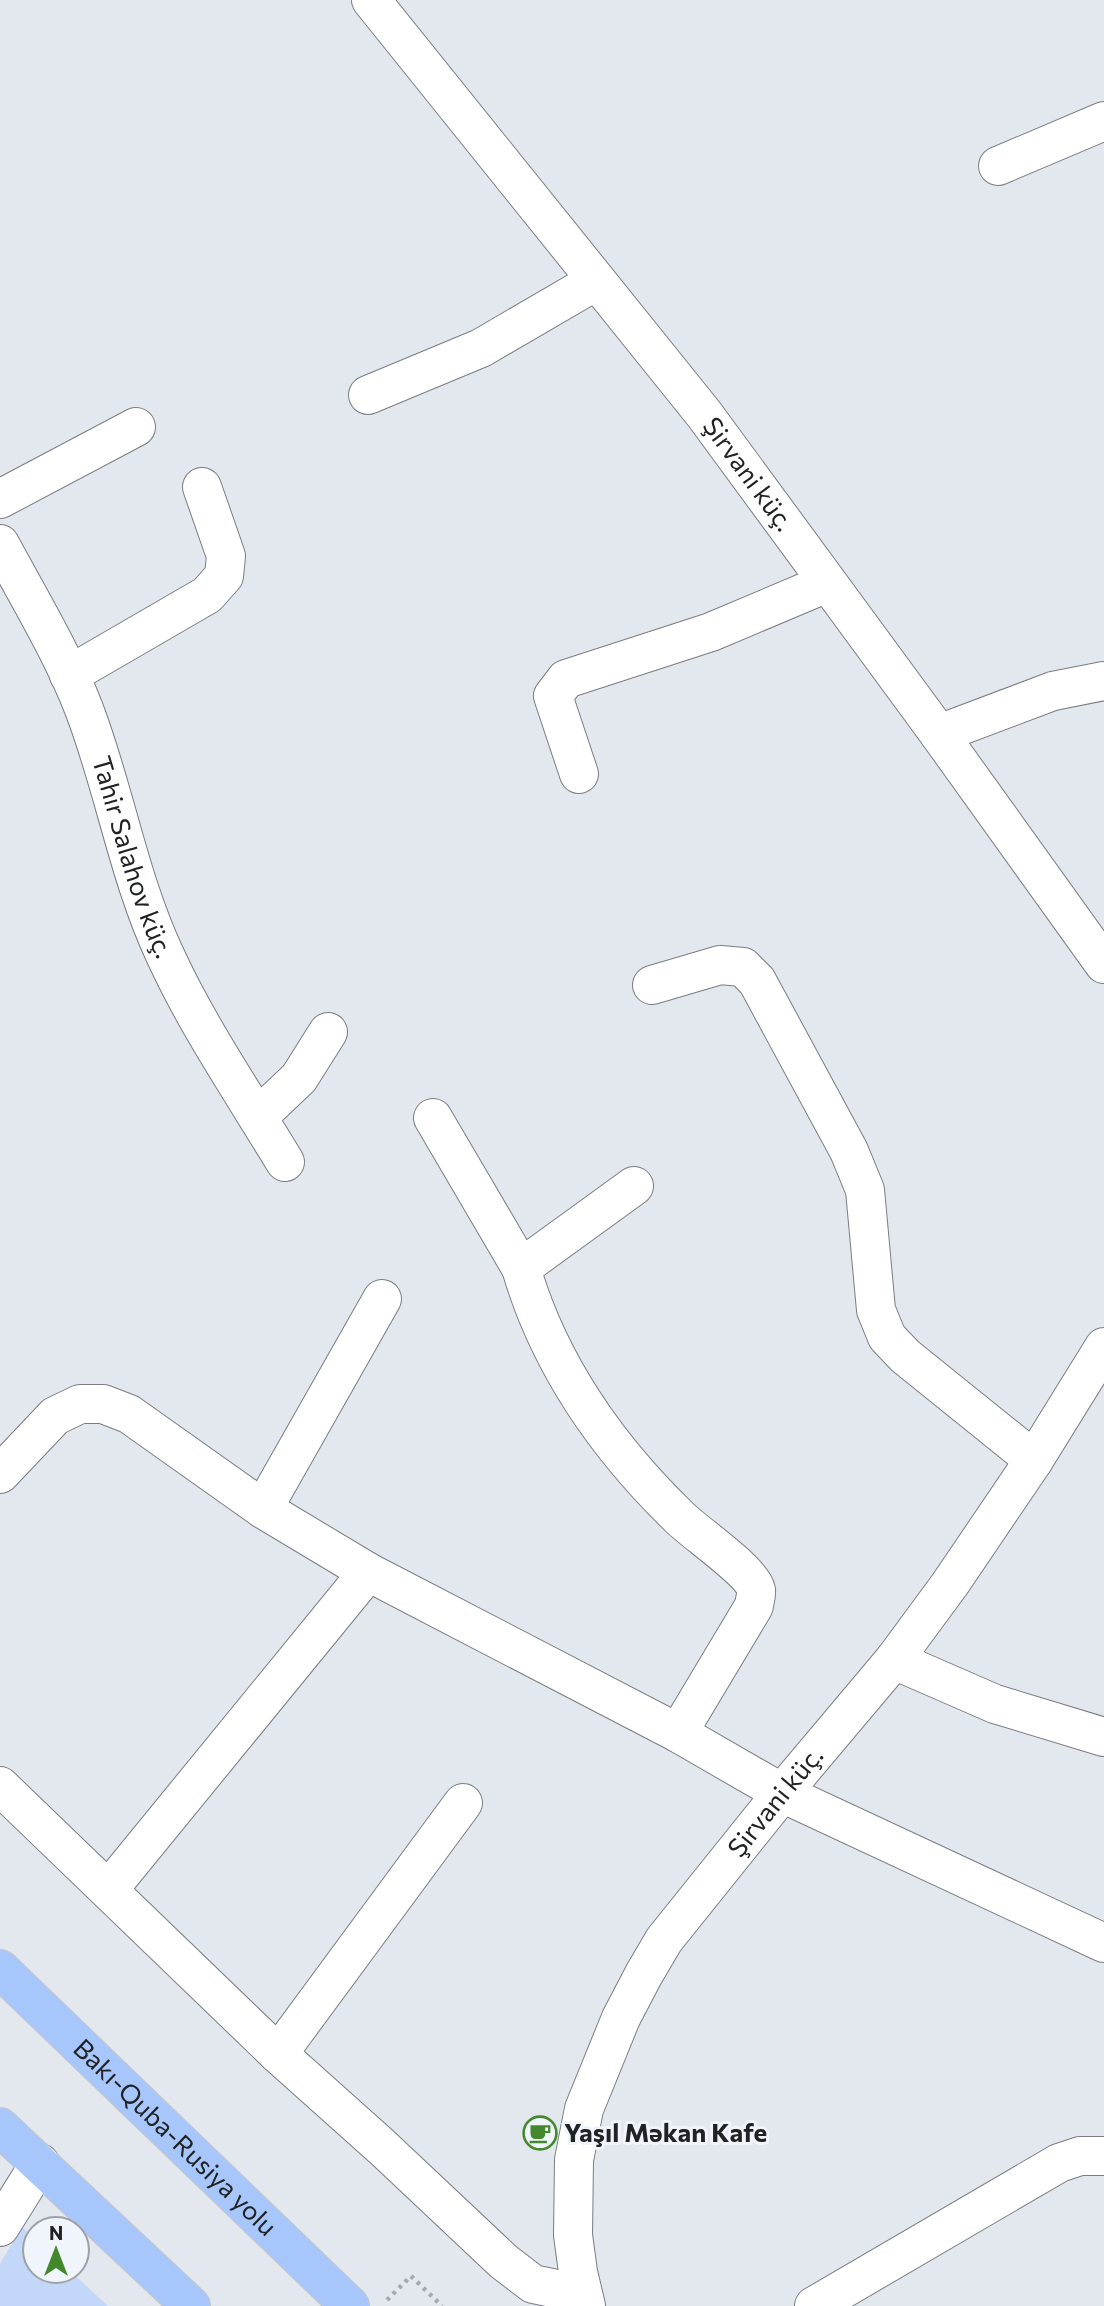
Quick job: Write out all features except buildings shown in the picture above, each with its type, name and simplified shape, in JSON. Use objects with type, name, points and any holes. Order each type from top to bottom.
[{"type":"highway","name":"Bakı-Quba-Rusiya yolu","points":[[0,1969],[350,2306]]},
{"type":"highway","points":[[0,2127],[191,2306]]},
{"type":"street","name":"Şirvani küç.","points":[[371,0],[704,414],[1104,964]]},
{"type":"street","points":[[998,166],[1104,121]]},
{"type":"street","points":[[368,395],[481,348],[596,281]]},
{"type":"street","points":[[0,499],[136,427]]},
{"type":"street","points":[[69,675],[207,595],[224,576],[226,556],[202,487]]},
{"type":"street","name":"Tahir Salahov küç.","points":[[0,544],[85,709],[144,904],[165,957],[219,1055],[285,1161]]},
{"type":"street","points":[[579,774],[553,696],[566,679],[711,632],[827,583]]},
{"type":"street","points":[[939,734],[1053,691],[1104,681]]},
{"type":"street","points":[[652,985],[720,965],[743,967],[757,981],[849,1151],[865,1190],[876,1310],[887,1337],[905,1356],[1034,1460]]},
{"type":"street","points":[[258,1117],[299,1078],[328,1032]]},
{"type":"street","points":[[433,1118],[521,1268],[529,1296],[555,1354],[597,1423],[648,1486],[697,1534],[747,1574],[756,1591],[754,1606],[678,1733]]},
{"type":"street","points":[[521,1268],[634,1186]]},
{"type":"street","points":[[264,1509],[382,1299]]},
{"type":"street","name":"Şirvani küç.","points":[[584,2300],[573,2235],[574,2160],[584,2109],[621,2018],[664,1940],[782,1793],[894,1660],[950,1584],[1034,1460],[1104,1347]]},
{"type":"street","points":[[0,1474],[55,1416],[80,1405],[103,1405],[129,1414],[264,1509],[368,1572],[678,1733],[782,1793],[1104,1943]]},
{"type":"street","points":[[108,1889],[368,1572]]},
{"type":"street","points":[[894,1660],[995,1704],[1104,1737]]},
{"type":"street","points":[[0,1786],[278,2054],[503,2261],[533,2284],[584,2300]]},
{"type":"street","points":[[278,2054],[463,1803]]},
{"type":"street","points":[[814,2306],[1059,2163],[1080,2156],[1104,2156]]},
{"type":"street","points":[[0,2227],[40,2163]]},
{"type":"path","points":[[381,2306],[411,2276],[442,2306]]},
{"type":"shaded area","points":[[21,2229],[21,2285],[85,2285],[108,2306],[0,2306],[0,2264]]},
{"type":"place","name":"Yaşıl Məkan Kafe","points":[[540,2133]]}]
